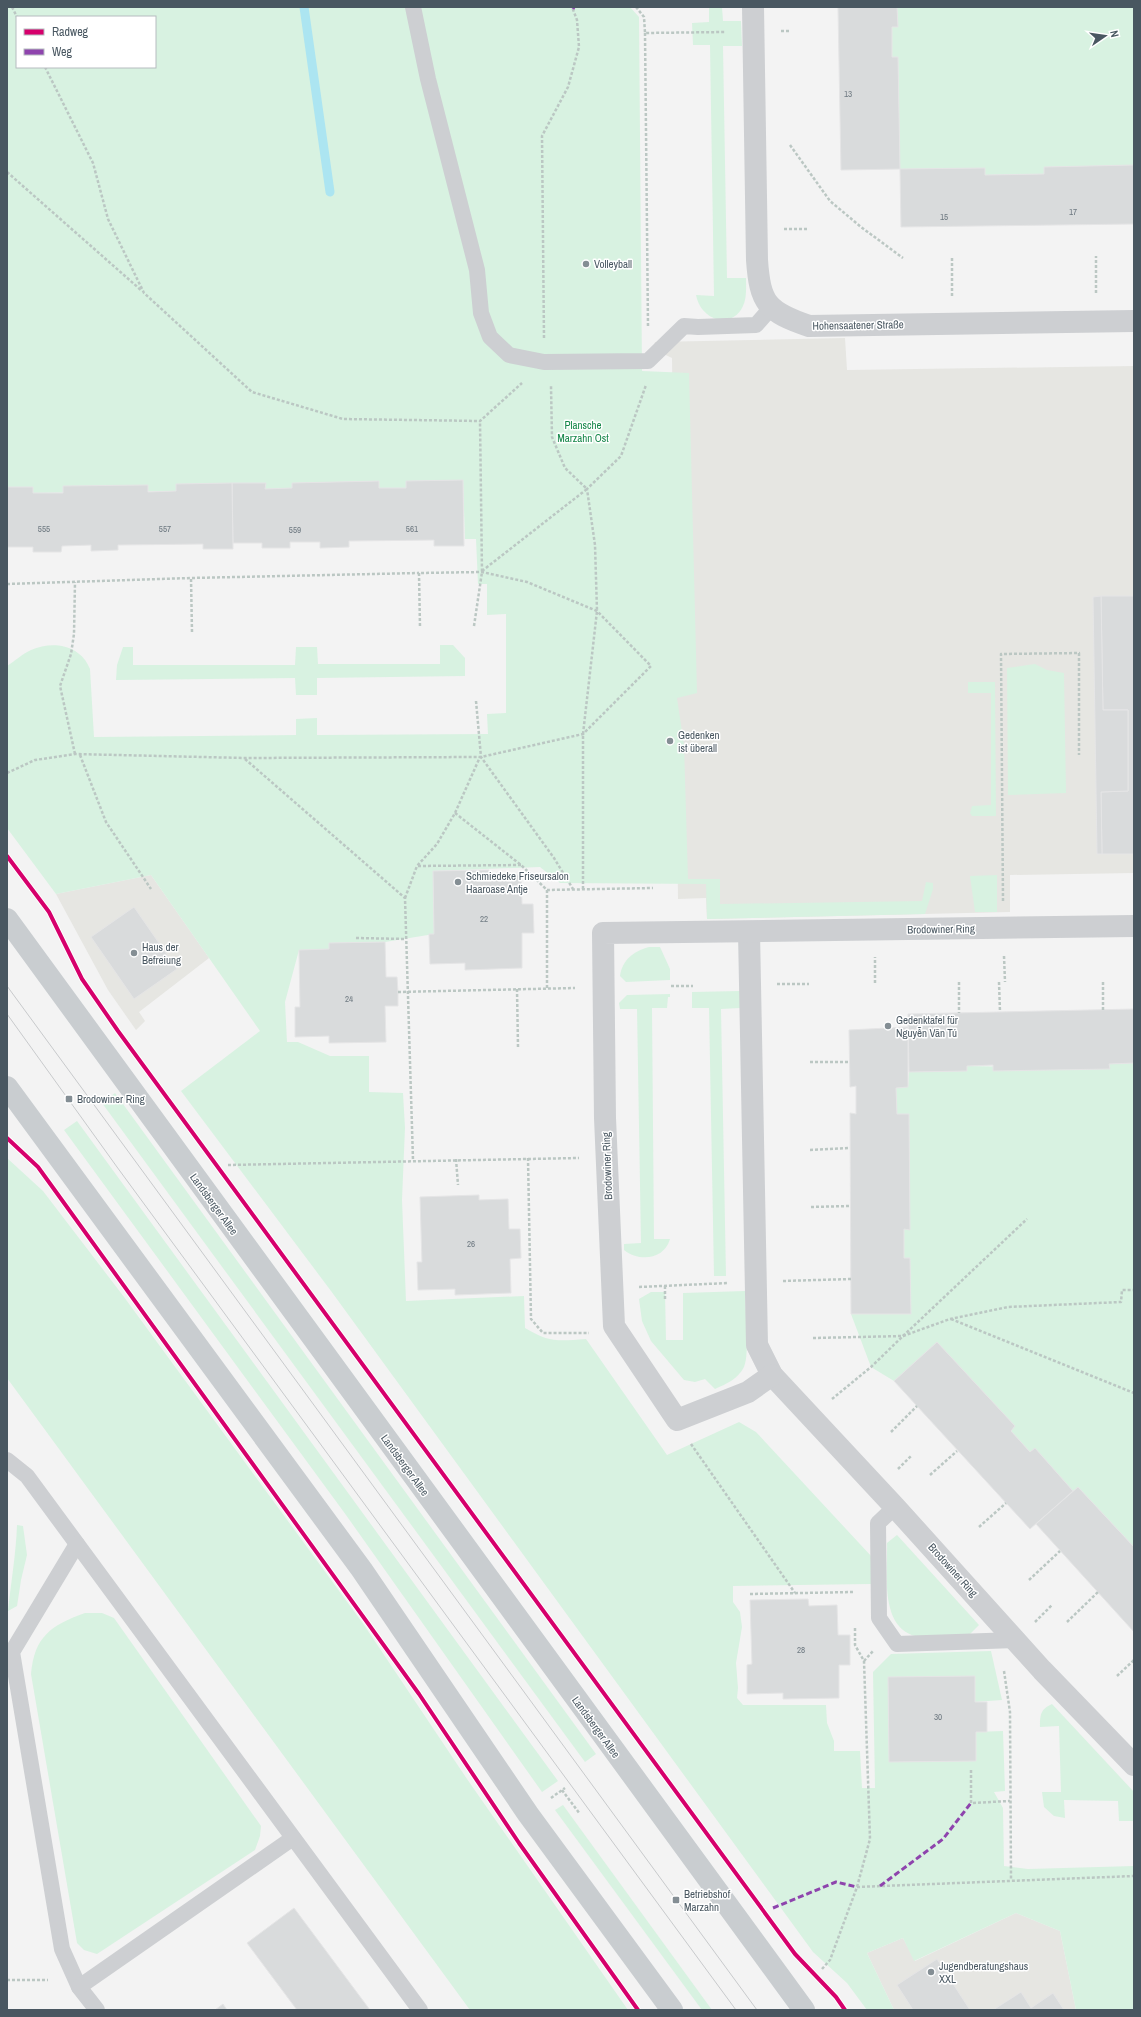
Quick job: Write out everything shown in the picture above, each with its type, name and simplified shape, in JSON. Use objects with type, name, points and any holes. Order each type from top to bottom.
[{"type":"main road","name":"Landsberger Allee","points":[[7,919],[804,2010]]},
{"type":"main road","points":[[7,1087],[362,1570],[528,1814],[672,2010]]},
{"type":"street","name":"Hohensaatener Straße","points":[[753,7],[757,260],[759,283],[763,296],[771,308],[786,318],[809,326],[1134,321]]},
{"type":"street","name":"Brodowiner Ring","points":[[772,1376],[748,1392],[676,1420],[614,1326],[607,1157],[603,933],[1134,926]]},
{"type":"street","name":"Brodowiner Ring","points":[[749,932],[757,1345],[772,1376],[895,1507],[1042,1670],[1134,1765]]},
{"type":"lane","points":[[413,7],[428,78],[477,270],[481,313],[490,337],[509,355],[547,362],[648,361],[684,326],[756,325],[771,308]]},
{"type":"lane","points":[[7,1460],[27,1476],[420,2010]]},
{"type":"lane","points":[[895,1507],[878,1523],[878,1618],[897,1644],[1016,1640]]},
{"type":"lane","points":[[77,1544],[12,1652],[62,1949],[79,1987],[96,2010]]},
{"type":"lane","points":[[79,1987],[293,1838]]},
{"type":"path","points":[[12,7],[16,16]]},
{"type":"path","points":[[572,7],[577,20],[579,47],[568,87],[542,136],[547,362],[552,437],[565,468],[587,489],[595,545],[597,611],[583,734],[583,889]]},
{"type":"path","points":[[482,572],[587,489],[621,456],[646,383],[648,361],[645,32],[644,17],[636,7]]},
{"type":"path","points":[[645,32],[789,31]]},
{"type":"path","points":[[45,68],[93,164],[108,219],[144,292]]},
{"type":"path","points":[[790,145],[830,201],[861,228],[903,258]]},
{"type":"path","points":[[7,172],[144,292],[252,392],[343,419],[480,421],[547,362]]},
{"type":"path","points":[[1095,321],[1096,256]]},
{"type":"path","points":[[952,258],[953,324]]},
{"type":"path","points":[[474,626],[482,572],[480,421]]},
{"type":"path","points":[[7,584],[191,578],[482,572],[527,582],[597,611],[651,666],[583,734],[481,757],[245,758],[74,754],[35,760],[7,773]]},
{"type":"path","points":[[419,573],[420,628]]},
{"type":"path","points":[[191,578],[192,632]]},
{"type":"path","points":[[74,754],[60,686],[71,654],[74,634],[75,582]]},
{"type":"path","points":[[1005,982],[1001,654],[1079,653],[1079,755]]},
{"type":"path","points":[[413,1160],[405,898],[417,866],[437,844],[455,813],[481,757],[476,701]]},
{"type":"path","points":[[80,754],[106,822],[151,889]]},
{"type":"path","points":[[481,757],[554,858],[574,889]]},
{"type":"path","points":[[245,758],[405,898]]},
{"type":"path","points":[[455,813],[521,865],[547,890],[652,888]]},
{"type":"path","points":[[417,866],[521,865]]},
{"type":"path","points":[[547,890],[547,988]]},
{"type":"path","points":[[356,938],[406,939]]},
{"type":"path","points":[[1103,980],[1103,1010]]},
{"type":"path","points":[[959,982],[959,1013]]},
{"type":"path","points":[[999,982],[1000,1012]]},
{"type":"path","points":[[770,984],[809,984]]},
{"type":"path","points":[[671,986],[693,986]]},
{"type":"path","points":[[398,992],[577,988]]},
{"type":"path","points":[[517,989],[518,1047]]},
{"type":"path","points":[[810,1062],[849,1062]]},
{"type":"path","points":[[810,1150],[850,1148]]},
{"type":"path","points":[[228,1165],[607,1157]]},
{"type":"path","points":[[528,1158],[531,1319],[543,1333],[590,1333]]},
{"type":"path","points":[[456,1159],[458,1184]]},
{"type":"path","points":[[811,1207],[850,1206]]},
{"type":"path","points":[[810,1418],[872,1367],[1027,1219]]},
{"type":"path","points":[[812,1280],[851,1279]]},
{"type":"path","points":[[612,1288],[756,1282]]},
{"type":"path","points":[[665,1286],[665,1299]]},
{"type":"path","points":[[813,1338],[903,1336],[950,1319],[1008,1307],[1121,1302],[1122,1290],[1134,1290]]},
{"type":"path","points":[[950,1319],[1134,1393]]},
{"type":"path","points":[[891,1432],[917,1406]]},
{"type":"path","points":[[688,1440],[795,1593]]},
{"type":"path","points":[[930,1474],[958,1451]]},
{"type":"path","points":[[980,1527],[1006,1503]]},
{"type":"path","points":[[1028,1580],[1060,1551]]},
{"type":"path","points":[[750,1594],[854,1592]]},
{"type":"path","points":[[1068,1622],[1098,1592]]},
{"type":"path","points":[[1012,1879],[1010,1712],[1002,1655],[1016,1640]]},
{"type":"path","points":[[1117,1676],[1134,1660]]},
{"type":"path","points":[[822,1968],[830,1960],[857,1887],[870,1839],[864,1661]]},
{"type":"path","points":[[971,1770],[971,1802],[1010,1801]]},
{"type":"path","points":[[547,1801],[563,1789],[580,1814]]},
{"type":"path","points":[[857,1887],[1012,1879],[1134,1876]]},
{"type":"path","points":[[7,1980],[52,1980],[79,1987]]},
{"type":"shaded area","points":[[845,338],[847,370],[1134,366],[1134,873],[1010,875],[1010,912],[707,919],[706,898],[678,899],[672,358],[653,349],[655,342]]},
{"type":"shaded area","points":[[151,875],[209,958],[139,1012],[145,1021],[136,1030],[108,990],[56,894]]},
{"type":"shaded area","points":[[1016,1913],[1060,1931],[1076,2010],[894,2010],[867,1953],[903,1938],[915,1961]]},
{"type":"green space","name":"Plansche Marzahn Ost","points":[[7,7],[630,7],[639,17],[642,371],[689,373],[697,693],[677,698],[684,745],[688,879],[720,879],[720,904],[922,901],[926,882],[933,883],[933,889],[925,914],[707,919],[706,884],[560,883],[540,867],[433,871],[434,934],[385,942],[329,943],[329,949],[299,950],[285,1002],[287,1042],[298,1042],[330,1056],[369,1056],[369,1092],[403,1093],[405,1128],[402,1200],[406,1301],[524,1296],[525,1328],[548,1339],[586,1339],[667,1455],[739,1422],[756,1432],[872,1557],[871,1584],[733,1586],[733,1602],[740,1612],[742,1627],[736,1663],[738,1688],[737,1698],[743,1705],[826,1705],[827,1723],[834,1741],[834,1751],[860,1751],[862,1788],[875,1788],[873,1672],[891,1654],[991,1651],[1002,1700],[975,1702],[974,1676],[888,1677],[889,1762],[976,1761],[976,1732],[1003,1731],[1005,1791],[994,1792],[1003,1808],[1004,1866],[1028,1869],[1134,1866],[1134,2010],[1076,2010],[1060,1931],[1016,1913],[914,1961],[903,1938],[867,1953],[894,2010],[867,2010],[847,1983],[813,1952],[331,1291],[181,1091],[260,1031],[151,875],[56,894],[7,828],[7,666],[31,650],[48,645],[65,647],[80,654],[90,669],[94,737],[296,735],[296,719],[317,718],[317,735],[488,734],[487,714],[506,713],[506,614],[487,615],[487,584],[478,584],[476,539],[465,539],[463,480],[406,481],[406,488],[379,488],[378,481],[292,483],[292,488],[265,489],[265,483],[177,484],[176,491],[33,493],[33,487],[7,487]]},
{"type":"green space","points":[[709,7],[722,7],[723,21],[741,21],[742,46],[723,46],[727,278],[746,278],[746,292],[743,306],[738,313],[732,318],[725,320],[710,316],[704,311],[699,304],[696,295],[714,296],[710,45],[693,45],[692,23],[709,22]]},
{"type":"green space","points":[[897,7],[1134,7],[1134,165],[1044,167],[1044,174],[985,175],[985,168],[900,169],[898,57],[892,57],[892,27],[898,26]]},
{"type":"green space","points":[[440,645],[453,645],[465,658],[465,676],[317,678],[317,695],[296,695],[295,678],[116,680],[117,665],[123,647],[133,647],[133,665],[295,665],[296,647],[317,647],[318,664],[440,664]]},
{"type":"green space","points":[[1035,664],[1047,670],[1064,673],[1066,793],[1008,795],[1007,668]]},
{"type":"green space","points":[[968,682],[995,682],[996,816],[972,816],[970,813],[972,806],[991,805],[991,693],[968,693]]},
{"type":"green space","points":[[997,875],[997,912],[975,912],[970,876]]},
{"type":"green space","points":[[649,947],[660,947],[670,969],[670,980],[626,982],[620,976],[623,965],[638,951]]},
{"type":"green space","points":[[740,991],[740,1008],[721,1009],[726,1276],[714,1276],[709,1008],[692,1008],[692,992]]},
{"type":"green space","points":[[670,994],[670,997],[668,997],[667,1008],[652,1008],[654,1239],[670,1239],[667,1246],[657,1255],[644,1257],[630,1254],[624,1250],[624,1244],[641,1243],[637,1009],[620,1009],[619,1003],[627,995]]},
{"type":"green space","points":[[1134,1063],[1134,1547],[1078,1487],[1073,1491],[1035,1448],[1030,1452],[1011,1431],[1015,1426],[937,1342],[894,1381],[871,1367],[851,1314],[911,1314],[910,1258],[904,1258],[904,1229],[910,1229],[909,1114],[897,1114],[896,1088],[908,1087],[909,1072],[967,1071],[967,1066],[1110,1069],[1109,1064]]},
{"type":"green space","points":[[115,1093],[596,1754],[585,1762],[102,1103]]},
{"type":"green space","points":[[77,1121],[558,1781],[542,1792],[346,1515],[64,1130]]},
{"type":"green space","points":[[7,1158],[43,1191],[124,1297],[364,1625],[467,1779],[628,2010],[470,2010],[7,1378]]},
{"type":"green space","points":[[745,1291],[747,1352],[744,1367],[731,1381],[715,1389],[705,1379],[695,1382],[684,1380],[651,1341],[642,1321],[639,1299],[651,1292],[665,1292],[666,1340],[683,1340],[683,1293]]},
{"type":"green space","points":[[17,1525],[23,1526],[27,1555],[17,1606],[8,1611],[15,1557]]},
{"type":"green space","points":[[897,1535],[979,1625],[970,1634],[920,1637],[904,1630],[896,1621],[891,1610],[888,1596],[887,1543]]},
{"type":"green space","points":[[85,1613],[102,1613],[114,1618],[261,1826],[260,1836],[255,1850],[97,1954],[84,1950],[77,1943],[31,1674],[36,1651],[46,1634],[63,1622]]},
{"type":"green space","points":[[1052,1704],[1134,1792],[1134,1821],[1119,1821],[1118,1801],[1064,1800],[1065,1818],[1054,1816],[1044,1807],[1042,1792],[1061,1792],[1059,1726],[1040,1727],[1040,1719],[1043,1710]]},
{"type":"green space","points":[[563,1805],[712,2010],[702,2010],[555,1810]]},
{"type":"building","points":[[838,7],[897,7],[898,27],[892,27],[892,57],[898,57],[900,169],[841,170]]},
{"type":"building","points":[[1134,165],[1134,224],[901,227],[900,169],[985,168],[985,175],[1044,174],[1044,167]]},
{"type":"building","points":[[463,480],[464,546],[434,546],[434,540],[349,541],[349,547],[320,548],[320,542],[290,542],[290,548],[262,548],[262,543],[233,543],[232,483],[266,483],[265,489],[292,488],[292,483],[379,481],[379,488],[406,488],[406,481]]},
{"type":"building","points":[[232,483],[233,549],[203,549],[203,544],[118,545],[118,550],[91,551],[91,545],[62,546],[61,552],[33,552],[33,547],[7,547],[7,487],[33,487],[33,493],[63,493],[63,486],[148,485],[148,492],[176,491],[176,484]]},
{"type":"building","points":[[1101,596],[1134,596],[1134,854],[1102,854],[1101,792],[1128,791],[1128,710],[1103,710]]},
{"type":"building","points":[[1101,596],[1103,710],[1128,710],[1128,791],[1101,792],[1102,854],[1097,854],[1093,597]]},
{"type":"building","points":[[489,870],[489,876],[521,875],[522,904],[533,904],[534,933],[522,933],[522,968],[465,970],[465,963],[430,964],[429,934],[434,934],[433,871]]},
{"type":"building","name":"Haus der Befreiung","points":[[134,907],[177,969],[134,999],[91,937]]},
{"type":"building","points":[[385,942],[386,977],[397,977],[398,992],[398,1006],[385,1006],[386,1042],[329,1043],[329,1036],[295,1037],[295,1007],[300,1007],[299,950],[329,949],[329,943]]},
{"type":"building","points":[[1134,1009],[1134,1063],[1109,1064],[1110,1069],[993,1071],[993,1065],[967,1066],[967,1071],[909,1072],[908,1014]]},
{"type":"building","points":[[908,1027],[908,1087],[896,1088],[897,1114],[909,1114],[910,1230],[904,1229],[904,1258],[910,1258],[911,1314],[851,1314],[850,1113],[856,1114],[856,1086],[850,1087],[849,1030]]},
{"type":"building","points":[[479,1195],[479,1200],[508,1199],[509,1229],[520,1229],[521,1258],[510,1259],[511,1293],[455,1295],[455,1289],[418,1290],[417,1262],[422,1262],[420,1197]]},
{"type":"building","points":[[937,1342],[1015,1426],[1011,1431],[1030,1452],[1035,1448],[1073,1491],[1030,1529],[894,1381]]},
{"type":"building","points":[[1078,1487],[1134,1547],[1134,1632],[1036,1524]]},
{"type":"building","points":[[808,1599],[809,1606],[837,1605],[838,1635],[850,1635],[850,1665],[839,1665],[839,1698],[783,1699],[783,1693],[747,1694],[747,1665],[752,1664],[750,1600]]},
{"type":"building","points":[[975,1676],[975,1702],[987,1702],[987,1732],[976,1732],[976,1761],[889,1762],[888,1677]]},
{"type":"building","points":[[294,1908],[370,2010],[297,2010],[247,1943]]},
{"type":"building","name":"Jugendberatungshaus XXL","points":[[937,1959],[970,2010],[913,2010],[897,1985]]},
{"type":"building","name":"Jugendberatungshaus XXL","points":[[1021,1992],[1031,2008],[1053,1993],[1064,2010],[993,2010]]},
{"type":"building","points":[[223,2004],[227,2010],[215,2010]]},
{"type":"waterway","points":[[304,7],[330,192]]},
{"type":"tram line","points":[[7,986],[757,2010]]},
{"type":"tram line","points":[[7,1014],[117,1167],[736,2010]]},
{"type":"marked path","points":[[880,1886],[943,1839],[971,1803]]},
{"type":"marked path","points":[[773,1908],[836,1882],[857,1887]]},
{"type":"cycle path","points":[[7,856],[49,912],[82,979],[118,1031],[795,1954],[836,1997],[845,2010]]},
{"type":"cycle path","points":[[7,1138],[38,1167],[419,1694],[519,1843],[638,2010]]},
{"type":"place","name":"Volleyball","points":[[586,264]]},
{"type":"place","name":"Gedenken ist überall","points":[[670,741]]},
{"type":"place","name":"Schmiedeke Friseursalon Haaroase Antje","points":[[458,882]]},
{"type":"place","name":"Haus der Befreiung","points":[[134,953]]},
{"type":"place","name":"Gedenktafel für Nguyễn Văn Tú","points":[[888,1026]]},
{"type":"place","name":"Brodowiner Ring","points":[[69,1099]]},
{"type":"place","name":"Betriebshof Marzahn","points":[[676,1900]]},
{"type":"place","name":"Jugendberatungshaus XXL","points":[[931,1972]]}]
